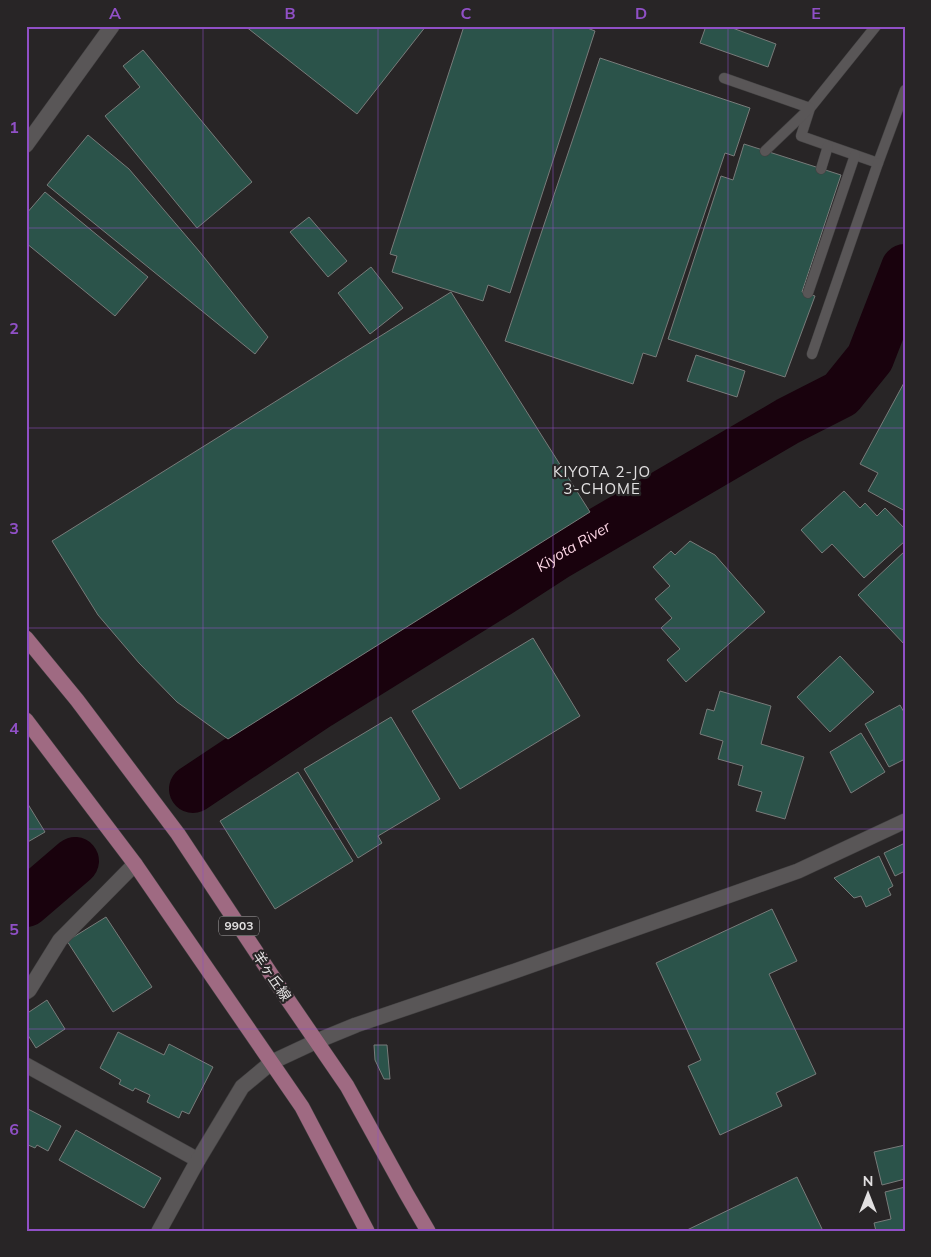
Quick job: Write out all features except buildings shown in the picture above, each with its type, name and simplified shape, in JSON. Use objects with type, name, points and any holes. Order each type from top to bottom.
[{"type":"main road","name":"羊ヶ丘線","points":[[26,638],[77,700],[178,834],[347,1086],[428,1231]]},
{"type":"main road","points":[[26,720],[135,864],[246,1028],[272,1062],[302,1107],[367,1231]]},
{"type":"street","points":[[26,145],[112,26]]},
{"type":"street","points":[[159,1231],[198,1160],[242,1087],[272,1062],[356,1025],[798,871],[905,821]]},
{"type":"street","points":[[26,992],[60,940],[135,864]]},
{"type":"street","points":[[26,1065],[198,1160]]},
{"type":"lane","points":[[765,151],[810,108],[876,26]]},
{"type":"lane","points":[[724,78],[810,108]]},
{"type":"lane","points":[[812,354],[905,90]]},
{"type":"lane","points":[[810,108],[801,136],[878,163]]},
{"type":"lane","points":[[821,169],[828,146]]},
{"type":"lane","points":[[808,293],[855,156]]},
{"type":"waterway","name":"Kiyota River","points":[[193,789],[319,705],[555,557],[788,421],[841,394],[870,358],[905,268]]},
{"type":"waterway","points":[[26,903],[75,861]]},
{"type":"district","name":"KIYOTA 2-JO 3-CHOME","points":[[602,480]]}]
